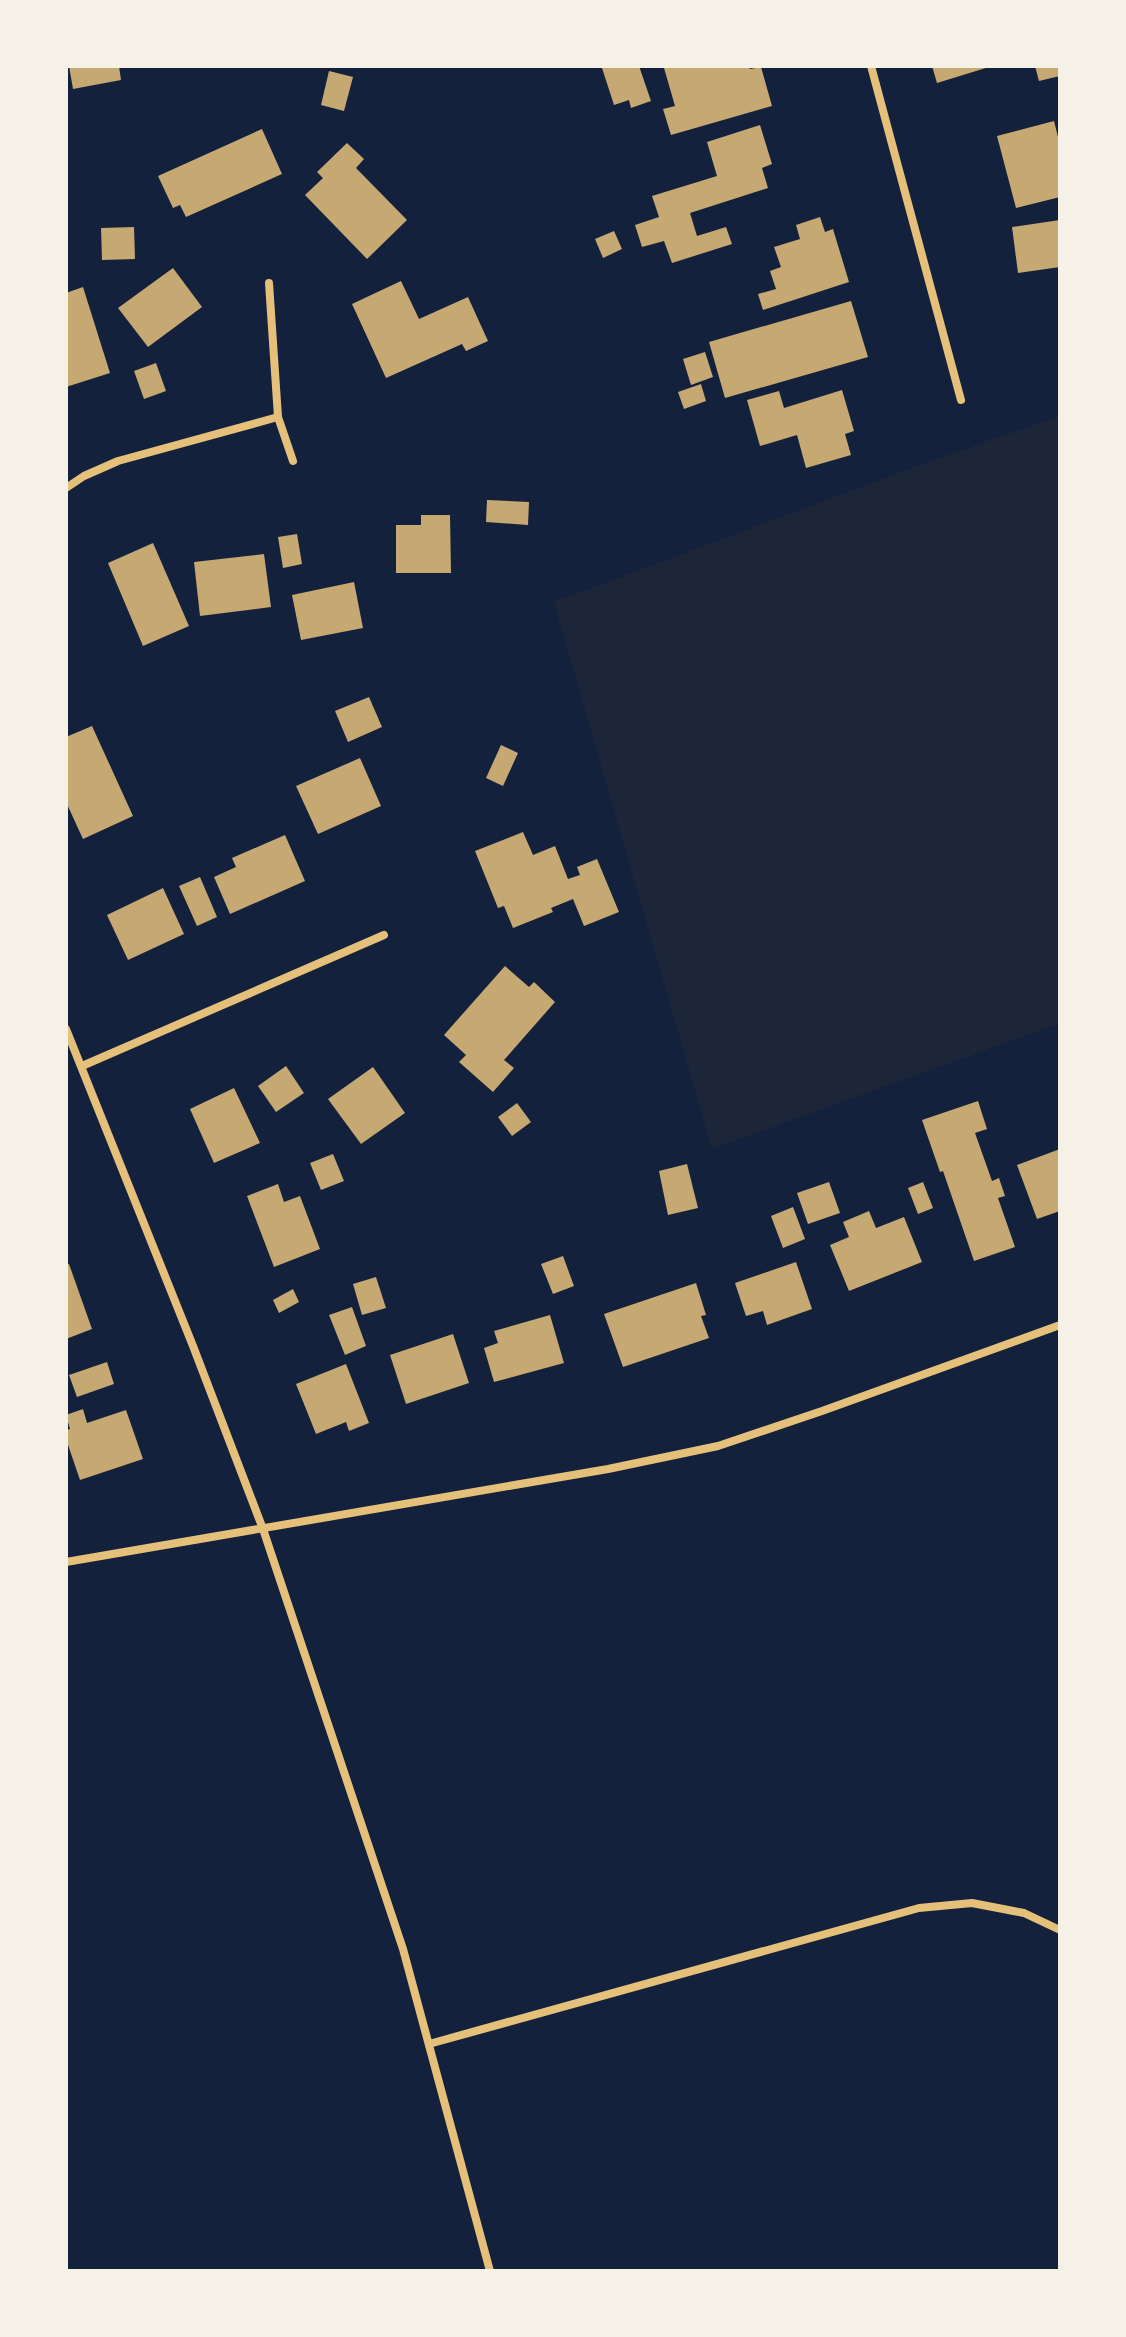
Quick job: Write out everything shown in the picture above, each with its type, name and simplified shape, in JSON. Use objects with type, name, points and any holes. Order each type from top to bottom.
[{"type":"street","points":[[871,66],[961,400]]},
{"type":"street","points":[[269,283],[278,417],[293,461]]},
{"type":"street","points":[[66,488],[118,461],[278,417]]},
{"type":"street","points":[[82,1066],[384,935]]},
{"type":"street","points":[[66,1029],[263,1529],[403,1949],[490,2271]]},
{"type":"street","points":[[66,1562],[608,1469],[718,1446],[1060,1325]]},
{"type":"street","points":[[429,2044],[919,1908],[972,1903],[1024,1913],[1060,1930]]},
{"type":"shaded area","points":[[1060,416],[1060,1023],[712,1149],[554,602],[925,463]]},
{"type":"building","points":[[69,66],[119,66],[121,80],[73,89]]},
{"type":"building","points":[[639,66],[651,101],[631,108],[629,100],[614,105],[602,68]]},
{"type":"building","points":[[932,66],[989,66],[989,67],[937,83]]},
{"type":"building","points":[[1035,66],[1060,66],[1060,76],[1039,81]]},
{"type":"building","points":[[761,67],[772,106],[671,135],[663,109],[675,106],[664,68]]},
{"type":"building","points":[[329,71],[353,77],[344,111],[321,105]]},
{"type":"building","points":[[1054,121],[1060,145],[1060,197],[1016,208],[997,136]]},
{"type":"building","points":[[760,125],[772,164],[762,168],[768,188],[690,213],[697,236],[726,227],[732,244],[672,263],[664,241],[642,247],[635,225],[659,217],[652,196],[717,176],[707,142]]},
{"type":"building","points":[[262,129],[282,174],[186,217],[180,205],[173,208],[158,176]]},
{"type":"building","points":[[347,143],[364,159],[356,168],[407,220],[367,259],[305,195],[323,178],[317,172]]},
{"type":"building","points":[[820,217],[825,232],[833,229],[849,282],[763,310],[758,294],[776,289],[770,271],[781,267],[774,247],[800,239],[796,225]]},
{"type":"building","points":[[1060,220],[1060,267],[1018,273],[1012,227]]},
{"type":"building","points":[[134,227],[135,259],[102,260],[101,228]]},
{"type":"building","points":[[614,231],[622,249],[603,258],[595,239]]},
{"type":"building","points":[[173,268],[202,307],[148,347],[118,308]]},
{"type":"building","points":[[401,281],[419,319],[468,297],[488,341],[466,351],[462,344],[386,378],[352,304]]},
{"type":"building","points":[[83,287],[110,373],[66,387],[66,293]]},
{"type":"building","points":[[851,301],[868,357],[725,398],[709,342]]},
{"type":"building","points":[[705,352],[713,377],[691,385],[683,359]]},
{"type":"building","points":[[156,363],[166,391],[144,399],[134,371]]},
{"type":"building","points":[[701,384],[706,401],[684,409],[678,392]]},
{"type":"building","points":[[842,390],[854,431],[845,434],[851,455],[806,468],[797,435],[760,446],[747,400],[779,391],[784,408]]},
{"type":"building","points":[[487,500],[529,502],[528,525],[486,522]]},
{"type":"building","points":[[421,515],[450,515],[451,573],[396,573],[396,525],[421,525]]},
{"type":"building","points":[[297,534],[302,564],[283,568],[278,537]]},
{"type":"building","points":[[153,543],[189,626],[143,646],[108,563]]},
{"type":"building","points":[[264,554],[271,607],[200,616],[194,562]]},
{"type":"building","points":[[354,582],[363,628],[301,640],[292,595]]},
{"type":"building","points":[[369,697],[382,727],[348,742],[335,711]]},
{"type":"building","points":[[92,726],[133,816],[83,839],[66,802],[66,737]]},
{"type":"building","points":[[501,745],[518,753],[503,786],[486,778]]},
{"type":"building","points":[[360,758],[381,806],[318,834],[296,786]]},
{"type":"building","points":[[523,832],[533,855],[555,846],[568,879],[580,875],[577,867],[597,859],[619,912],[584,926],[573,899],[551,908],[553,912],[513,928],[504,906],[498,908],[475,851]]},
{"type":"building","points":[[285,835],[305,881],[230,914],[214,877],[236,867],[232,858]]},
{"type":"building","points":[[200,877],[217,917],[197,926],[179,886]]},
{"type":"building","points":[[163,888],[184,934],[128,960],[107,915]]},
{"type":"building","points":[[505,966],[529,987],[534,982],[555,1002],[504,1060],[514,1068],[493,1092],[459,1062],[466,1055],[444,1035]]},
{"type":"building","points":[[286,1066],[304,1093],[276,1112],[258,1086]]},
{"type":"building","points":[[373,1067],[405,1113],[361,1144],[328,1099]]},
{"type":"building","points":[[234,1088],[260,1143],[214,1163],[190,1109]]},
{"type":"building","points":[[978,1101],[987,1129],[975,1133],[992,1181],[999,1178],[1005,1196],[998,1198],[1015,1247],[974,1261],[922,1120]]},
{"type":"building","points":[[517,1103],[531,1122],[512,1136],[498,1117]]},
{"type":"building","points":[[1060,1149],[1060,1211],[1037,1219],[1017,1165]]},
{"type":"building","points":[[333,1154],[344,1181],[321,1190],[310,1163]]},
{"type":"building","points":[[687,1164],[698,1208],[668,1215],[659,1171]]},
{"type":"building","points":[[829,1182],[840,1213],[808,1224],[797,1193]]},
{"type":"building","points":[[923,1182],[933,1208],[918,1214],[908,1188]]},
{"type":"building","points":[[278,1184],[284,1202],[300,1196],[320,1249],[274,1267],[247,1196]]},
{"type":"building","points":[[793,1207],[805,1239],[783,1248],[771,1216]]},
{"type":"building","points":[[869,1211],[876,1228],[904,1217],[922,1262],[849,1291],[830,1245],[849,1237],[843,1222]]},
{"type":"building","points":[[563,1256],[574,1286],[553,1294],[541,1264]]},
{"type":"building","points":[[796,1262],[812,1309],[767,1325],[763,1311],[746,1316],[735,1283]]},
{"type":"building","points":[[69,1264],[92,1329],[66,1339],[66,1265]]},
{"type":"building","points":[[376,1277],[386,1308],[362,1315],[353,1284]]},
{"type":"building","points":[[696,1283],[706,1315],[701,1316],[709,1338],[623,1367],[604,1314]]},
{"type":"building","points":[[293,1289],[299,1302],[279,1313],[273,1300]]},
{"type":"building","points":[[352,1307],[366,1346],[345,1355],[329,1315]]},
{"type":"building","points":[[550,1315],[564,1363],[494,1382],[484,1348],[498,1343],[494,1331]]},
{"type":"building","points":[[453,1334],[469,1383],[406,1404],[390,1355]]},
{"type":"building","points":[[107,1362],[114,1384],[77,1397],[69,1375]]},
{"type":"building","points":[[346,1364],[369,1423],[349,1431],[346,1422],[316,1434],[296,1384]]},
{"type":"building","points":[[83,1409],[87,1423],[126,1410],[143,1459],[80,1480],[66,1439],[66,1430],[70,1429],[66,1415]]}]
